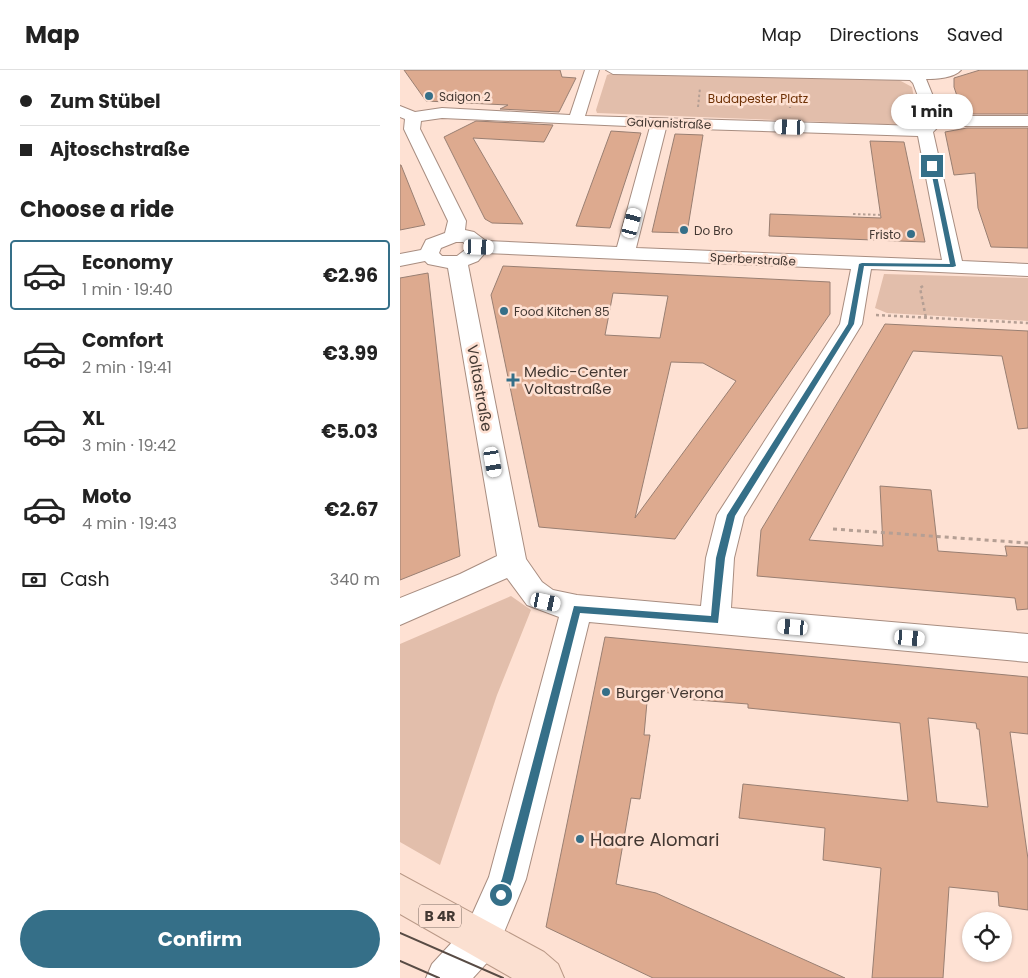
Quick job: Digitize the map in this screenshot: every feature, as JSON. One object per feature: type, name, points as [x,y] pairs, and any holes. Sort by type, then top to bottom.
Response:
[{"type":"main road","name":"B 4R","points":[[400,893],[480,940],[530,966],[544,978]]},
{"type":"street","points":[[576,120],[592,70]]},
{"type":"street","points":[[613,70],[940,74],[954,70]]},
{"type":"street","points":[[910,73],[920,81],[930,126],[953,266]]},
{"type":"street","name":"Galvanistraße","points":[[406,114],[442,113],[696,124],[930,126],[1028,121]]},
{"type":"street","name":"Voltastraße","points":[[406,114],[456,221],[463,248],[512,562],[530,592],[546,602],[577,608],[1028,648]]},
{"type":"street","points":[[625,252],[659,123]]},
{"type":"street","points":[[429,254],[433,244],[463,248]]},
{"type":"street","points":[[429,254],[435,260],[444,263],[463,248]]},
{"type":"street","name":"Sperberstraße","points":[[463,248],[625,252],[1028,270]]},
{"type":"street","points":[[400,260],[429,254]]},
{"type":"street","points":[[715,620],[720,558],[731,515],[851,324],[862,264]]},
{"type":"street","points":[[400,612],[470,583],[512,562]]},
{"type":"street","points":[[446,978],[480,940],[507,879],[577,608]]},
{"type":"path","points":[[696,124],[702,70]]},
{"type":"path","points":[[853,214],[883,215]]},
{"type":"path","points":[[924,266],[927,283],[920,288],[926,318]]},
{"type":"path","points":[[853,314],[1028,323]]},
{"type":"path","points":[[832,529],[1028,543]]},
{"type":"green space","name":"Budapester Platz","points":[[607,75],[899,80],[912,87],[917,113],[911,120],[890,124],[597,113],[596,110]]},
{"type":"green space","points":[[884,274],[1028,278],[1028,321],[887,313],[875,308]]},
{"type":"green space","points":[[511,596],[531,610],[497,695],[440,865],[400,842],[400,644]]},
{"type":"building","points":[[404,70],[560,70],[562,77],[576,78],[559,112],[500,109],[508,105],[426,101]]},
{"type":"building","points":[[980,70],[1028,70],[1028,114],[963,114],[954,87],[954,78]]},
{"type":"building","points":[[476,121],[553,125],[544,142],[473,138],[523,224],[492,223],[485,219],[444,137]]},
{"type":"building","points":[[967,128],[1028,128],[1028,248],[991,247],[978,208],[975,173],[954,175],[945,132]]},
{"type":"building","points":[[611,131],[641,133],[610,228],[576,226]]},
{"type":"building","points":[[675,134],[703,135],[687,233],[652,232]]},
{"type":"building","points":[[870,141],[904,142],[925,242],[769,236],[770,214],[881,218]]},
{"type":"building","points":[[400,165],[425,225],[400,230]]},
{"type":"building","points":[[503,266],[830,282],[830,314],[675,539],[539,527],[491,295]],"holes":[[[613,293],[668,296],[660,338],[605,335]],[[671,362],[703,363],[736,381],[635,518]]]},
{"type":"building","points":[[428,273],[460,556],[400,580],[400,278]]},
{"type":"building","points":[[885,324],[1028,331],[1028,428],[1018,429],[1002,356],[913,351],[809,540],[883,546],[880,486],[931,490],[938,551],[1007,556],[1005,546],[1028,547],[1028,609],[1017,610],[1015,598],[757,576],[761,530]]},
{"type":"building","points":[[605,637],[1028,677],[1028,734],[1010,732],[1028,859],[1028,910],[999,906],[998,892],[949,887],[943,978],[872,978],[881,868],[823,860],[825,828],[739,818],[743,784],[908,801],[900,723],[748,708],[748,704],[684,699],[682,694],[648,691],[644,735],[650,735],[640,799],[631,798],[616,884],[656,893],[845,978],[653,978],[546,927]],"holes":[[[928,718],[976,723],[977,729],[979,729],[988,807],[937,802]]]},
{"type":"tram line","points":[[400,933],[503,978]]},
{"type":"tram line","points":[[400,961],[439,978]]},
{"type":"place","name":"Saigon 2","points":[[429,96]]},
{"type":"place","name":"Do Bro","points":[[684,230]]},
{"type":"place","name":"Fristo","points":[[911,234]]},
{"type":"place","name":"Food Kitchen 85","points":[[504,311]]},
{"type":"place","name":"Medic-Center Voltastraße","points":[[513,380]]},
{"type":"place","name":"Burger Verona","points":[[606,692]]},
{"type":"place","name":"Haare Alomari","points":[[580,839]]},
{"type":"route","points":[[501,895],[507,879],[577,608],[715,620],[720,558],[731,515],[851,324],[862,264],[953,266],[932,166]]}]
